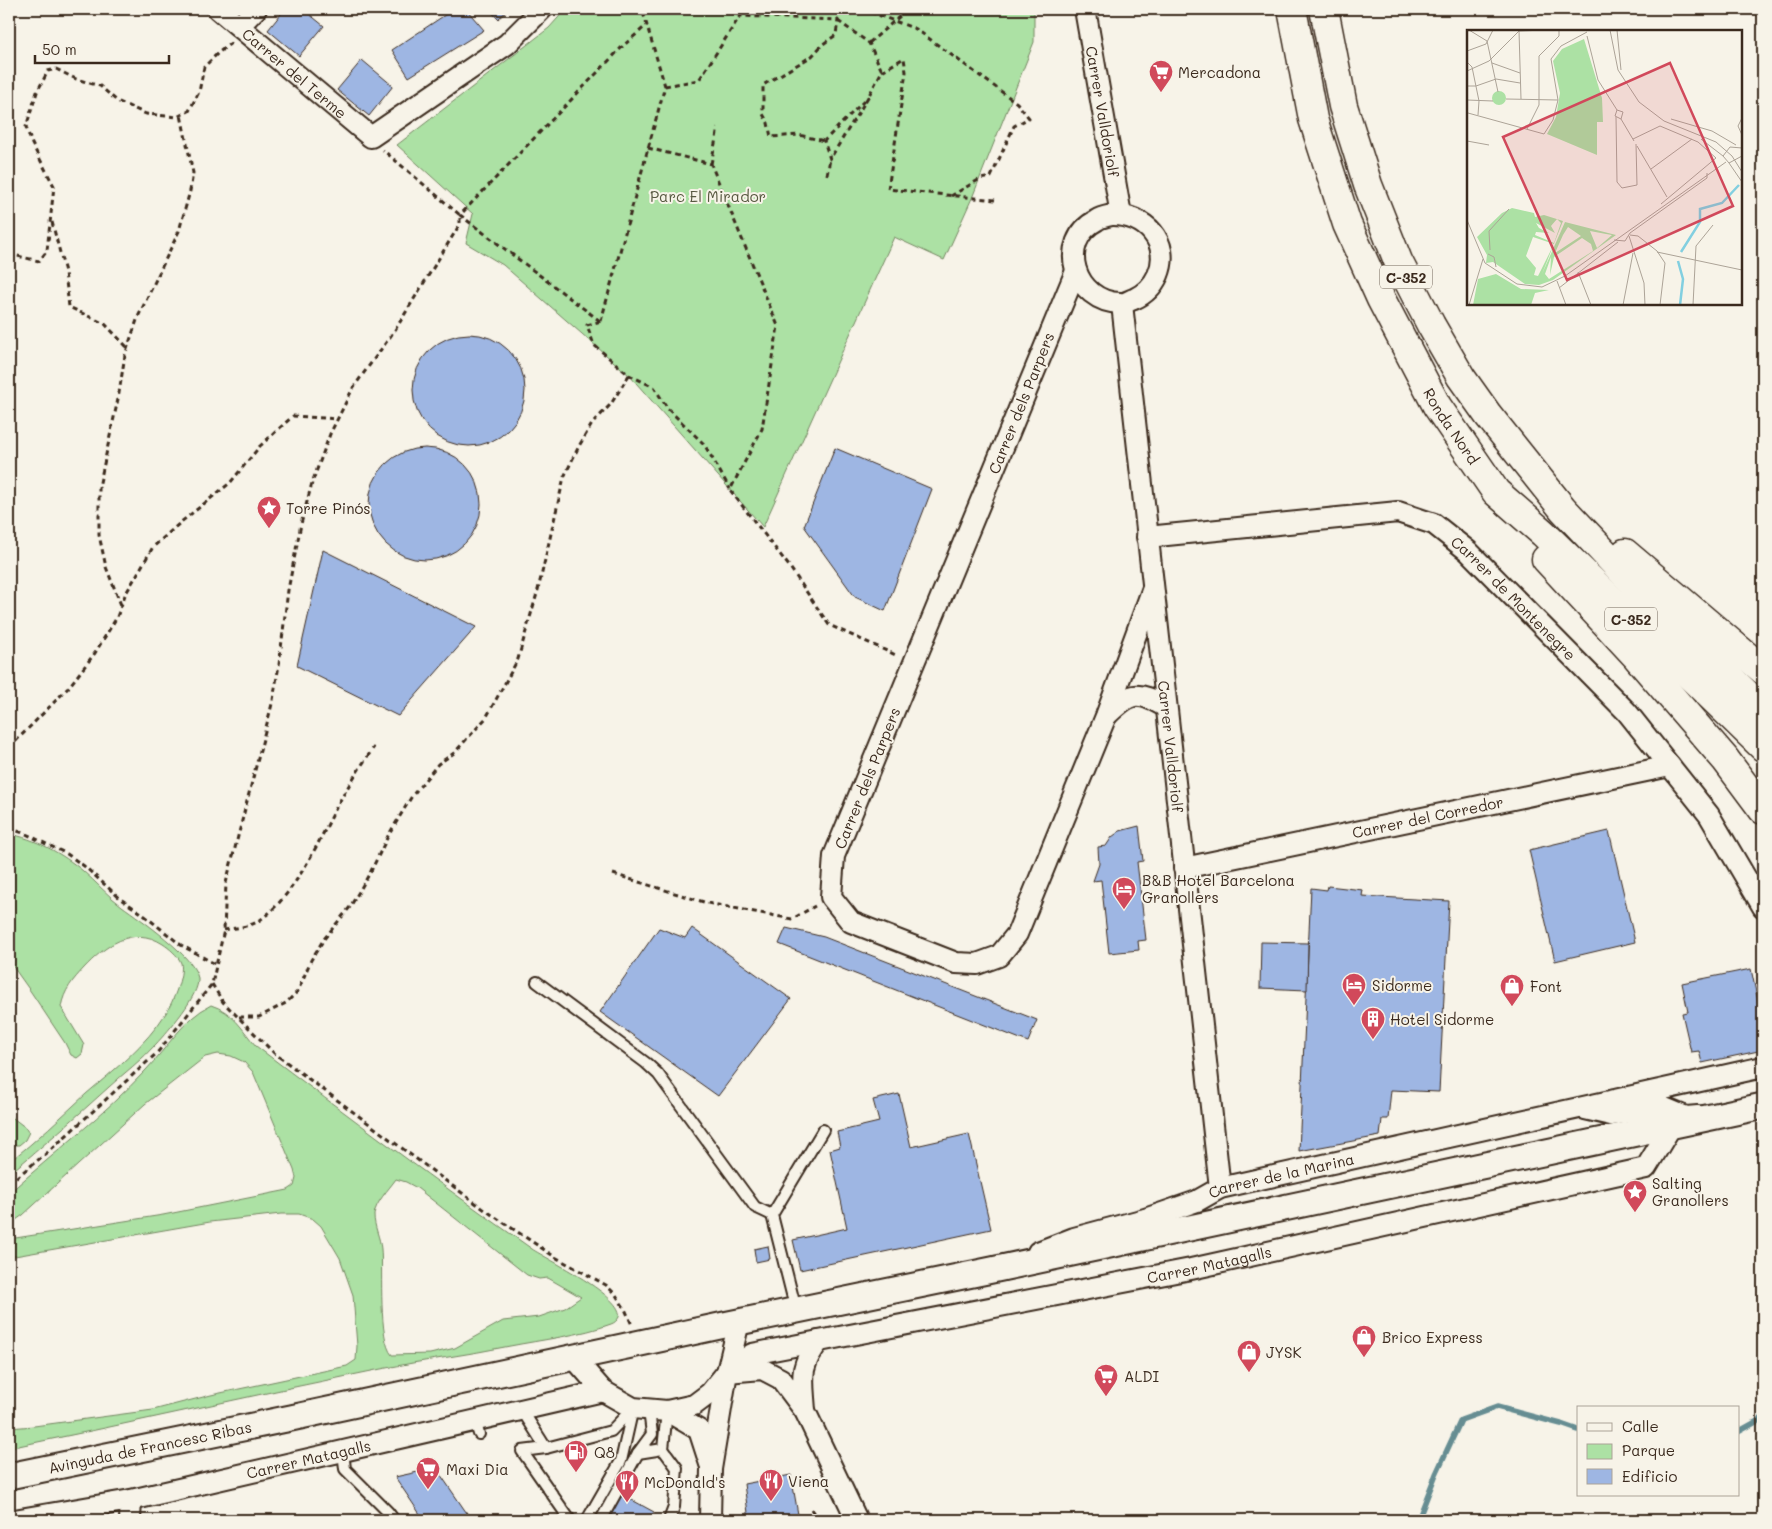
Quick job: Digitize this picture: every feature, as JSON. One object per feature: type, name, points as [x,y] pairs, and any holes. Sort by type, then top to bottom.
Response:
[{"type":"highway","name":"Ronda Nord","points":[[1292,9],[1313,119],[1347,224],[1382,299],[1437,406],[1496,492],[1543,533],[1763,748]]},
{"type":"highway","name":"C-352","points":[[1324,9],[1343,106],[1368,185],[1398,261],[1431,325],[1461,377],[1488,415],[1563,509],[1638,588],[1763,710]]},
{"type":"highway","points":[[1496,492],[1552,566],[1643,664],[1725,759],[1763,810]]},
{"type":"highway","points":[[1563,509],[1621,549],[1763,670]]},
{"type":"street","name":"Carrer del Terme","points":[[218,9],[371,137]]},
{"type":"street","points":[[242,29],[256,9]]},
{"type":"street","points":[[371,137],[507,44],[542,9]]},
{"type":"street","name":"Carrer Valldoriolf","points":[[1085,9],[1120,215]]},
{"type":"street","points":[[1112,215],[1120,215],[1135,218],[1148,226],[1157,239],[1161,254],[1160,269],[1155,281],[1146,292],[1122,304],[1102,300],[1090,292],[1080,281],[1076,271],[1074,256],[1078,241],[1086,228],[1097,220],[1112,215]]},
{"type":"street","name":"Carrer dels Parpers","points":[[831,897],[834,856],[1076,271]]},
{"type":"street","name":"Carrer Valldoriolf","points":[[1122,304],[1220,1188]]},
{"type":"street","name":"Carrer de Montenegre","points":[[1147,537],[1398,512],[1434,524],[1468,551],[1627,712],[1709,815],[1763,906]]},
{"type":"street","points":[[831,897],[852,922],[956,963],[977,964],[999,956],[1016,934],[1106,716],[1153,588]]},
{"type":"street","points":[[1106,716],[1123,699],[1135,695],[1148,697],[1166,707]]},
{"type":"street","name":"Carrer del Corredor","points":[[1184,868],[1670,766]]},
{"type":"street","name":"Carrer de la Marina","points":[[992,1270],[1074,1238],[1145,1219],[1196,1201],[1220,1188],[1763,1067]]},
{"type":"street","name":"Avinguda de Francesc Ribas","points":[[9,1476],[1763,1106]]},
{"type":"street","name":"Carrer de la Marina","points":[[1580,1108],[1611,1115],[1662,1107],[1686,1117],[1739,1111]]},
{"type":"street","name":"Carrer Matagalls","points":[[650,1409],[694,1405],[710,1393],[727,1372],[752,1354],[1191,1269],[1646,1168],[1672,1125]]},
{"type":"street","name":"Carrer Matagalls","points":[[727,1372],[739,1322]]},
{"type":"street","points":[[805,1410],[803,1374],[808,1356],[819,1341]]},
{"type":"street","points":[[574,1358],[603,1391],[699,1430],[711,1469],[710,1520]]},
{"type":"street","points":[[699,1520],[711,1469],[727,1372],[762,1369],[781,1379],[805,1410],[857,1520]]},
{"type":"street","name":"Carrer Matagalls","points":[[14,1520],[344,1463],[477,1428],[522,1410],[603,1391]]},
{"type":"street","points":[[130,1500],[130,1520]]},
{"type":"lane","points":[[537,982],[658,1074],[755,1207],[772,1215]]},
{"type":"lane","points":[[796,1311],[772,1215],[823,1130]]},
{"type":"lane","points":[[570,1520],[522,1451],[546,1448],[611,1431],[650,1409]]},
{"type":"lane","points":[[650,1409],[663,1449],[677,1468],[674,1507],[669,1520]]},
{"type":"lane","points":[[602,1520],[638,1453],[652,1434],[650,1409]]},
{"type":"lane","points":[[587,1520],[650,1409]]},
{"type":"lane","points":[[522,1410],[546,1448]]},
{"type":"lane","points":[[638,1453],[663,1449]]},
{"type":"lane","points":[[344,1463],[394,1520]]},
{"type":"path","points":[[601,321],[665,86],[642,9]]},
{"type":"path","points":[[733,9],[740,16],[838,20],[869,44],[882,71]]},
{"type":"path","points":[[862,9],[894,20],[924,34],[1017,103],[1029,118],[1014,126],[991,177],[980,179],[951,196]]},
{"type":"path","points":[[869,44],[908,9]]},
{"type":"path","points":[[665,86],[699,80],[740,16]]},
{"type":"path","points":[[824,141],[799,135],[771,137],[768,123],[763,114],[764,85],[812,56],[823,44],[836,35],[838,20]]},
{"type":"path","points":[[9,1183],[54,1146],[157,1053],[212,984],[224,930],[226,883],[273,700],[288,590],[301,524],[312,483],[353,388],[395,330],[460,224],[460,215],[618,51],[647,25]]},
{"type":"path","points":[[9,254],[39,262],[47,252],[54,186],[32,144],[26,127],[37,92],[48,71],[56,69],[76,79],[100,86],[117,101],[146,114],[177,117],[189,111],[199,92],[204,67],[242,29]]},
{"type":"path","points":[[826,175],[830,159],[882,71],[904,58],[906,72],[888,189],[994,200]]},
{"type":"path","points":[[824,141],[868,97]]},
{"type":"path","points":[[121,605],[106,567],[99,535],[99,487],[118,399],[124,355],[138,318],[179,231],[190,191],[193,173],[181,115]]},
{"type":"path","points":[[718,128],[711,164],[778,326],[762,429],[730,490]]},
{"type":"path","points":[[371,137],[386,154],[460,215],[601,321]]},
{"type":"path","points":[[824,141],[830,159]]},
{"type":"path","points":[[648,148],[711,164]]},
{"type":"path","points":[[51,219],[65,272],[69,307],[105,324],[128,347]]},
{"type":"path","points":[[601,321],[587,325],[594,345],[629,375],[654,386],[668,409],[704,444],[730,490],[789,566],[829,625],[898,657]]},
{"type":"path","points":[[239,1017],[259,1017],[286,1004],[298,991],[311,960],[324,939],[350,907],[412,796],[438,764],[454,753],[486,718],[518,659],[540,582],[564,477],[592,424],[611,404],[629,375]]},
{"type":"path","points":[[9,748],[73,681],[95,653],[117,617],[125,595],[153,548],[181,522],[230,483],[260,446],[293,416],[338,419]]},
{"type":"path","points":[[224,930],[255,923],[274,908],[288,892],[316,848],[354,776],[374,747]]},
{"type":"path","points":[[9,828],[67,854],[180,946],[215,964]]},
{"type":"path","points":[[613,874],[708,903],[792,919],[831,897]]},
{"type":"path","points":[[212,984],[224,1002],[274,1052],[456,1190],[548,1252],[606,1285],[616,1295],[625,1309],[640,1343]]},
{"type":"path","points":[[811,1509],[818,1520]]},
{"type":"green space","name":"Parc El Mirador","points":[[566,9],[1034,9],[1034,42],[972,198],[944,260],[894,237],[763,527],[629,375],[503,265],[466,243],[473,214],[397,145],[549,28]]},
{"type":"green space","points":[[9,834],[38,843],[75,865],[117,902],[177,949],[187,959],[198,978],[194,994],[189,1003],[151,1050],[9,1174],[9,1162],[118,1066],[149,1036],[172,1002],[182,968],[180,960],[173,952],[152,938],[130,937],[119,941],[100,953],[73,981],[62,1001],[61,1007],[84,1045],[82,1054],[77,1058],[71,1055],[65,1043],[9,961]]},
{"type":"green space","points":[[211,1005],[231,1016],[256,1046],[359,1123],[532,1249],[598,1289],[618,1309],[619,1317],[617,1320],[600,1328],[574,1334],[381,1369],[9,1448],[9,1428],[153,1410],[211,1395],[347,1366],[356,1360],[357,1346],[353,1295],[340,1258],[321,1226],[313,1219],[299,1214],[281,1214],[210,1222],[9,1257],[9,1239],[163,1215],[288,1190],[294,1186],[296,1178],[294,1170],[253,1072],[244,1062],[231,1056],[218,1054],[205,1057],[145,1104],[23,1215],[9,1225],[9,1193],[130,1087],[184,1026]],"holes":[[[396,1179],[417,1188],[527,1275],[539,1279],[548,1278],[581,1297],[565,1308],[539,1317],[503,1321],[455,1348],[430,1354],[392,1355],[388,1347],[383,1320],[381,1249],[374,1215],[380,1201]]]},
{"type":"green space","points":[[9,1115],[29,1132],[25,1140],[19,1145],[12,1145],[9,1141]]},
{"type":"building","points":[[285,9],[303,9],[324,26],[299,56],[268,30]]},
{"type":"building","points":[[454,9],[466,9],[484,30],[409,77],[392,50]]},
{"type":"building","points":[[489,9],[509,9],[498,19]]},
{"type":"building","points":[[362,60],[393,86],[369,116],[337,90]]},
{"type":"building","points":[[469,334],[491,338],[509,350],[521,368],[525,390],[521,412],[509,430],[491,442],[469,446],[447,442],[429,430],[417,412],[413,390],[417,368],[429,350],[447,338]]},
{"type":"building","points":[[425,448],[447,452],[465,464],[477,482],[481,504],[477,526],[465,544],[447,556],[425,560],[403,556],[385,544],[373,526],[369,504],[373,482],[385,464],[403,452]]},
{"type":"building","points":[[835,448],[932,489],[885,611],[855,597],[804,526]]},
{"type":"building","points":[[323,550],[476,627],[398,716],[297,666]]},
{"type":"building","name":"B&B Hotel Barcelona Granollers","points":[[1139,826],[1143,861],[1137,862],[1146,940],[1138,941],[1139,950],[1109,953],[1101,880],[1093,881],[1099,864],[1098,847],[1106,846],[1112,837],[1120,831]]},
{"type":"building","points":[[1609,831],[1635,942],[1555,961],[1529,850]]},
{"type":"building","name":"Hotel Sidorme","points":[[1328,886],[1363,890],[1362,896],[1449,901],[1439,1092],[1391,1090],[1388,1119],[1382,1119],[1380,1136],[1299,1151],[1311,888],[1327,890]]},
{"type":"building","points":[[659,928],[685,938],[692,928],[791,999],[718,1096],[600,1012]]},
{"type":"building","points":[[786,928],[824,937],[1037,1020],[1028,1042],[779,944]]},
{"type":"building","points":[[1261,942],[1308,943],[1307,990],[1260,988]]},
{"type":"building","points":[[1751,969],[1763,1025],[1763,1050],[1702,1063],[1699,1051],[1691,1052],[1682,1013],[1688,1012],[1682,983]]},
{"type":"building","points":[[899,1094],[911,1147],[969,1134],[991,1229],[800,1270],[793,1240],[847,1228],[830,1150],[840,1147],[837,1132],[879,1122],[873,1100]]},
{"type":"building","points":[[768,1246],[770,1259],[756,1262],[754,1249]]},
{"type":"building","name":"Maxi Dia","points":[[436,1468],[472,1520],[424,1520],[395,1477]]},
{"type":"building","name":"Viena","points":[[791,1475],[799,1520],[749,1520],[744,1484]]},
{"type":"building","name":"McDonald's","points":[[621,1494],[654,1512],[650,1520],[607,1520]]},
{"type":"waterway","points":[[1418,1520],[1436,1474],[1461,1420],[1497,1407],[1577,1430]]},
{"type":"waterway","points":[[1740,1431],[1763,1418]]},
{"type":"place","name":"Mercadona","points":[[1161,93]]},
{"type":"place","name":"Torre Pinós","points":[[269,529]]},
{"type":"place","name":"B&B Hotel Barcelona Granollers","points":[[1124,910]]},
{"type":"place","name":"Sidorme","points":[[1354,1006]]},
{"type":"place","name":"Font","points":[[1512,1007]]},
{"type":"place","name":"Hotel Sidorme","points":[[1373,1040]]},
{"type":"place","name":"Salting Granollers","points":[[1635,1213]]},
{"type":"place","name":"Brico Express","points":[[1364,1358]]},
{"type":"place","name":"JYSK","points":[[1249,1373]]},
{"type":"place","name":"ALDI","points":[[1106,1397]]},
{"type":"place","name":"Q8","points":[[576,1473]]},
{"type":"place","name":"Maxi Dia","points":[[428,1490]]},
{"type":"place","name":"Viena","points":[[771,1502]]},
{"type":"place","name":"McDonald's","points":[[627,1503]]}]
